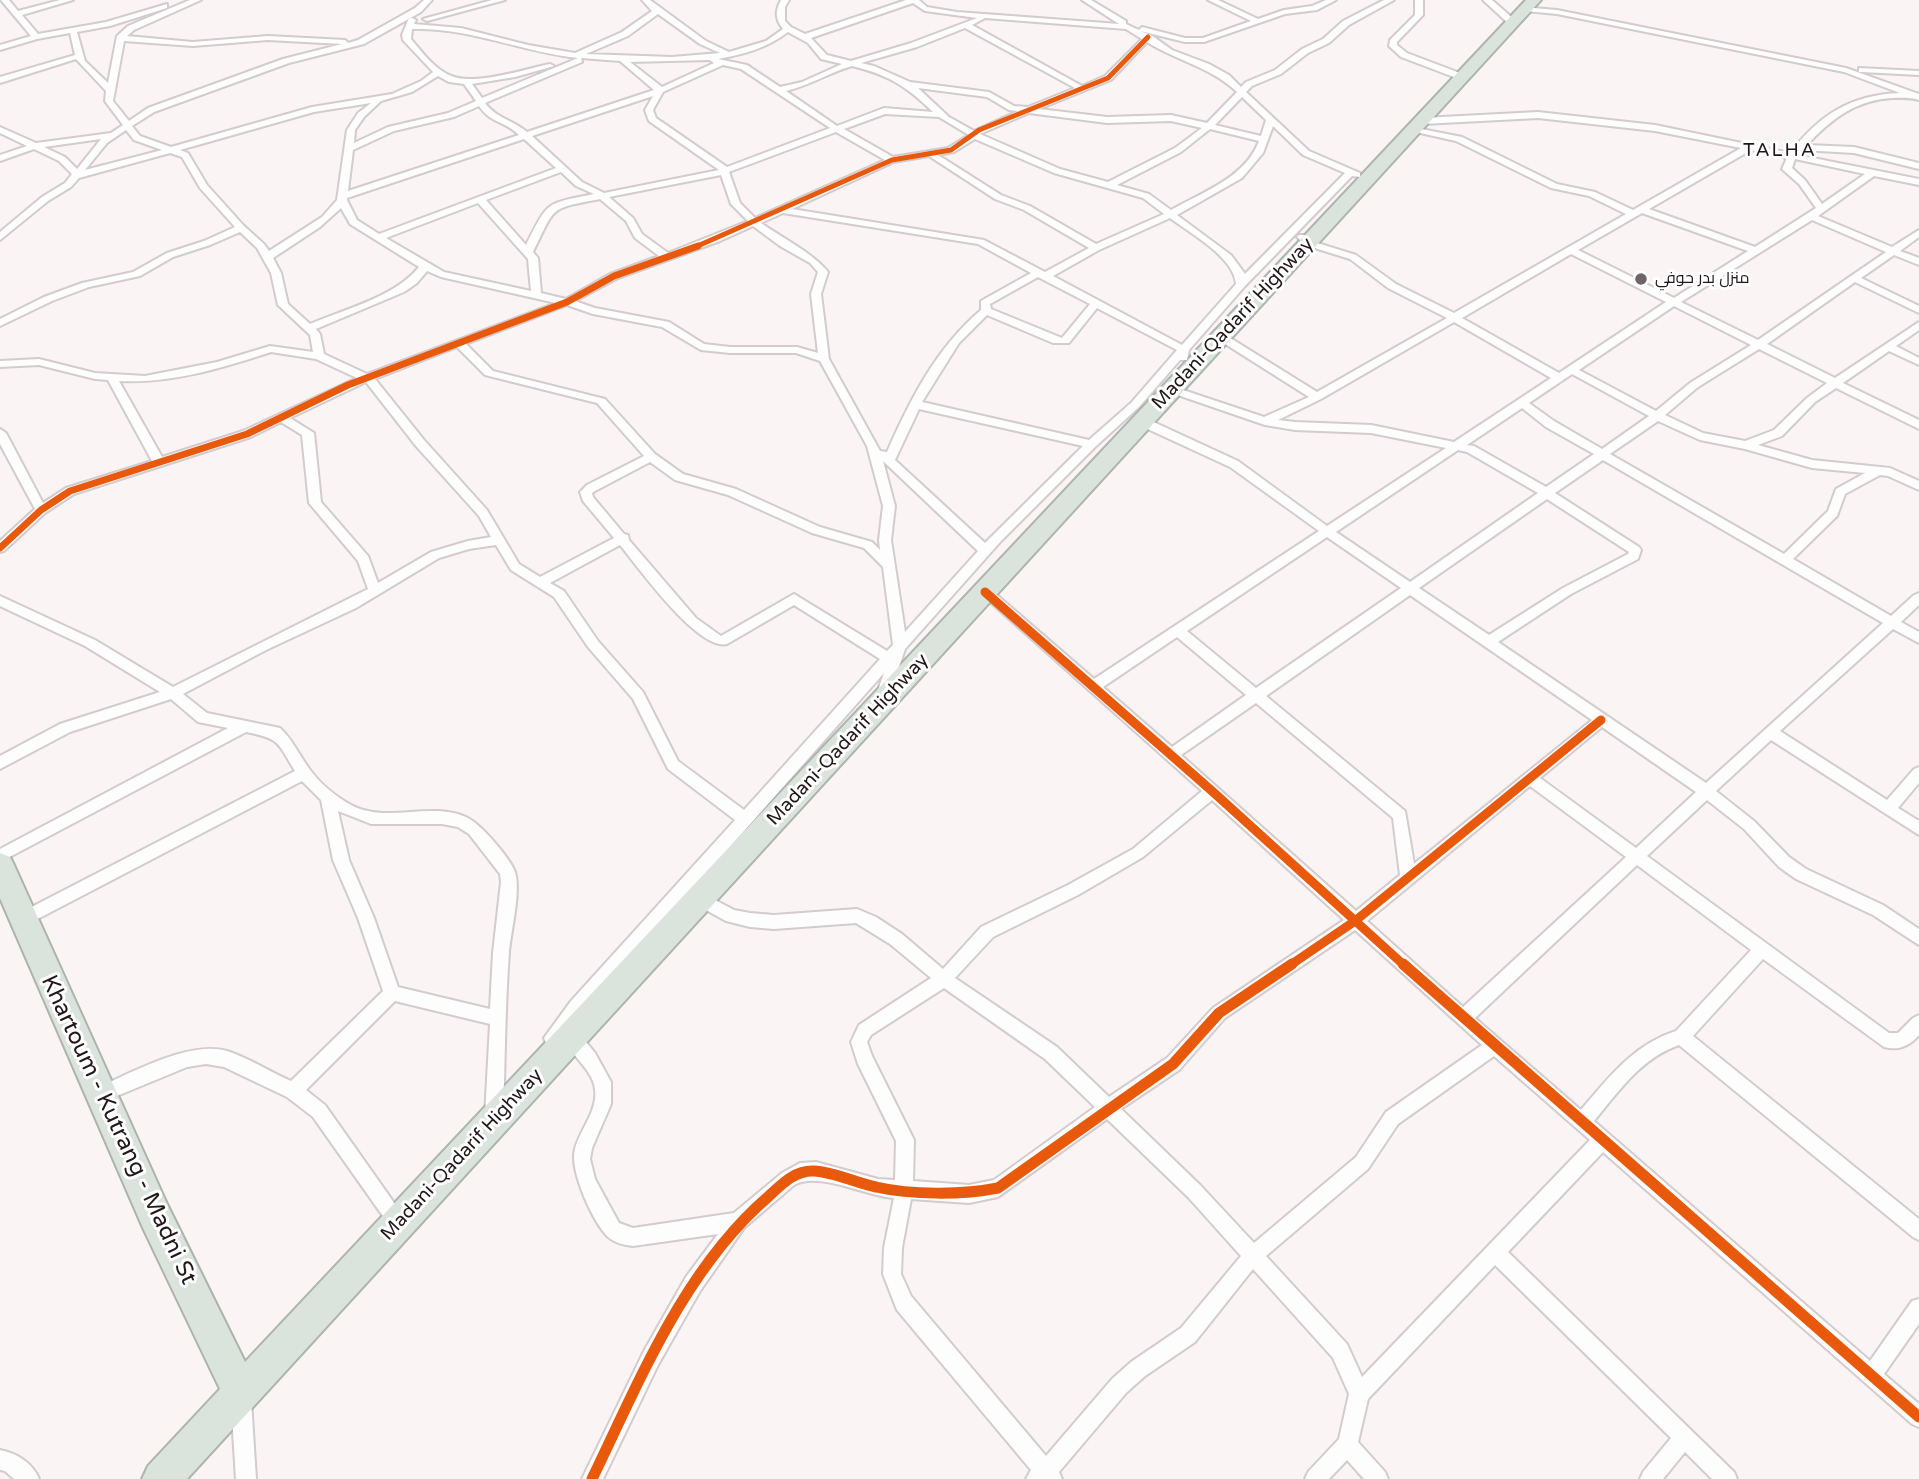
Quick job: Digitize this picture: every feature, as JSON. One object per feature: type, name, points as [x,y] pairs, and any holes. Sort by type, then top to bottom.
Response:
[{"type":"highway","name":"Madani-Qadarif Highway","points":[[161,1479],[1223,338],[1307,232],[1359,176],[1418,125],[1524,11]]},
{"type":"highway","name":"Khartoum - Kutrang - Madni St","points":[[0,865],[100,1096],[241,1393]]},
{"type":"street","points":[[5,0],[36,37]]},
{"type":"street","points":[[16,14],[69,0]]},
{"type":"street","points":[[144,11],[160,0]]},
{"type":"street","points":[[0,48],[189,0]]},
{"type":"street","points":[[197,0],[131,28],[120,38],[109,101],[137,138],[185,155],[204,187],[261,246],[276,273],[283,305],[315,334],[319,356]]},
{"type":"street","points":[[428,0],[410,24],[407,40],[438,72],[451,80],[467,82],[578,57]]},
{"type":"street","points":[[410,24],[500,0]]},
{"type":"street","points":[[646,0],[703,45],[744,67],[835,128],[891,160]]},
{"type":"street","points":[[785,0],[779,15],[788,29],[805,37],[824,57],[856,64],[903,82],[935,89],[989,95],[1007,107],[1107,120],[1171,118],[1264,139]]},
{"type":"street","points":[[805,37],[913,0],[925,9],[986,18],[1128,27],[1196,41],[1284,12],[1314,8],[1332,0]]},
{"type":"street","points":[[1086,0],[1169,52],[1217,71],[1242,90],[1306,153],[1359,176]]},
{"type":"street","points":[[1212,0],[1259,22]]},
{"type":"street","points":[[1110,185],[1178,150],[1209,126],[1242,90],[1254,81],[1278,72],[1305,51],[1326,41],[1354,18],[1390,0]]},
{"type":"street","points":[[1419,0],[1419,15],[1393,42],[1393,46],[1404,55],[1462,77]]},
{"type":"street","points":[[1487,0],[1524,11],[1557,12],[1846,70],[1919,74]]},
{"type":"street","points":[[0,237],[78,175],[97,149],[113,135],[162,105],[286,61],[361,42],[418,10]]},
{"type":"street","points":[[349,148],[377,134],[451,115],[480,103],[625,34],[657,11]]},
{"type":"street","points":[[780,90],[805,84],[836,68],[856,64],[986,18]]},
{"type":"street","points":[[410,24],[441,26],[578,57],[725,58]]},
{"type":"street","points":[[966,25],[1080,88]]},
{"type":"street","points":[[342,198],[413,171],[456,160],[524,134],[687,81],[725,58],[767,44],[788,29]]},
{"type":"street","points":[[73,31],[79,56],[86,68],[110,90]]},
{"type":"street","points":[[0,548],[41,510],[70,491],[247,434],[348,385],[567,302],[614,276],[717,239],[891,160],[951,150],[979,130],[1113,75],[1148,37]]},
{"type":"street","points":[[120,38],[192,44],[268,38],[361,42]]},
{"type":"street","points":[[0,80],[79,56]]},
{"type":"street","points":[[622,59],[660,90]]},
{"type":"street","points":[[1846,70],[1916,96]]},
{"type":"street","points":[[78,175],[316,109],[377,102],[416,89],[438,72]]},
{"type":"street","points":[[467,82],[489,115],[510,123],[579,184],[600,194],[633,224],[638,236],[665,257]]},
{"type":"street","points":[[903,82],[922,94],[941,115],[974,136],[1057,171],[1146,196],[1228,257],[1240,273],[1241,284]]},
{"type":"street","points":[[660,90],[649,110],[652,119],[726,171],[732,197],[754,222],[821,267],[823,272],[816,294],[824,359],[873,446],[889,506],[885,540],[900,645],[881,704]]},
{"type":"street","points":[[1916,96],[1869,98],[1847,105],[1791,156],[1787,169],[1802,182],[1816,212],[1919,262]]},
{"type":"street","points":[[268,257],[289,241],[326,221],[342,198],[355,122],[377,102]]},
{"type":"street","points":[[528,251],[552,207],[600,194],[726,171],[884,111],[941,115]]},
{"type":"street","points":[[1418,125],[1493,115],[1563,117],[1655,128],[1919,182]]},
{"type":"street","points":[[986,311],[985,303],[992,298],[1171,214],[1239,176],[1259,153],[1271,119]]},
{"type":"street","points":[[1418,125],[1459,139],[1554,187],[1592,194],[1756,251]]},
{"type":"street","points":[[0,130],[62,159],[78,175]]},
{"type":"street","points":[[0,158],[36,146],[113,135]]},
{"type":"street","points":[[1265,421],[1317,397],[1750,147]]},
{"type":"street","points":[[1800,147],[1854,150],[1919,166]]},
{"type":"street","points":[[932,155],[998,197],[1027,208],[1096,248]]},
{"type":"street","points":[[377,238],[563,169]]},
{"type":"street","points":[[1094,686],[1871,174]]},
{"type":"street","points":[[342,198],[353,222],[441,274],[567,302],[593,311],[665,324],[701,347],[711,350],[797,350],[824,359]]},
{"type":"street","points":[[481,201],[528,251],[534,264],[536,295]]},
{"type":"street","points":[[782,210],[965,237],[981,242],[1184,350]]},
{"type":"street","points":[[0,323],[48,299],[86,285],[136,274],[170,255],[241,228]]},
{"type":"street","points":[[517,1096],[546,1046],[577,1006],[985,550],[1091,444],[1135,405],[1241,284],[1307,232],[1353,257],[1392,286],[1455,318],[1559,379]]},
{"type":"street","points":[[1171,755],[1657,416],[1694,385],[1760,344],[1919,233]]},
{"type":"street","points":[[1572,251],[1919,425]]},
{"type":"street","points":[[310,328],[400,290],[413,281],[425,266]]},
{"type":"street","points":[[1854,278],[1919,310]]},
{"type":"street","points":[[986,311],[1058,341],[1065,341],[1096,303]]},
{"type":"street","points":[[889,460],[914,404],[965,329],[986,311]]},
{"type":"street","points":[[1746,445],[1778,433],[1811,400],[1919,325]]},
{"type":"street","points":[[1223,338],[1317,397]]},
{"type":"street","points":[[460,344],[489,373],[601,401],[651,457],[680,477],[732,492],[816,530],[868,545],[888,565]]},
{"type":"street","points":[[1888,346],[1919,362]]},
{"type":"street","points":[[0,364],[38,362],[112,378],[172,375],[219,365],[270,349],[319,356],[369,379],[420,443],[483,513],[515,566],[559,594],[593,644],[638,696],[673,765],[743,818]]},
{"type":"street","points":[[1184,350],[1178,385],[1265,421],[1295,426],[1371,429],[1477,452],[1631,545],[1635,550],[1634,556],[1567,591],[1490,641]]},
{"type":"street","points":[[1573,370],[1700,436],[1746,445],[1812,464],[1893,473],[1919,486]]},
{"type":"street","points":[[112,378],[159,463]]},
{"type":"street","points":[[1522,403],[1550,424],[1919,638]]},
{"type":"street","points":[[914,404],[1091,444]]},
{"type":"street","points":[[281,417],[309,433],[315,503],[364,559],[374,591]]},
{"type":"street","points":[[1143,422],[1234,464],[1410,589],[1490,641],[1706,791],[1749,825],[1784,862],[1801,874],[1878,910],[1919,938]]},
{"type":"street","points":[[0,433],[41,510]]},
{"type":"street","points":[[873,446],[985,550]]},
{"type":"street","points":[[651,457],[586,492],[587,498],[624,538],[691,621],[715,639],[722,641],[794,599],[888,658]]},
{"type":"street","points":[[1786,559],[1833,513],[1840,492],[1878,471]]},
{"type":"street","points":[[541,582],[624,538]]},
{"type":"street","points":[[0,763],[65,728],[173,693],[374,591],[436,555],[468,545],[500,540]]},
{"type":"street","points":[[985,592],[1212,791],[1463,1018],[1919,1417]]},
{"type":"street","points":[[1463,1018],[1770,732],[1919,598]]},
{"type":"street","points":[[0,601],[90,643],[173,693],[203,718],[275,732],[283,739],[304,773],[328,797],[348,810],[371,818],[442,818],[462,822],[474,830],[507,872],[508,896],[498,1018],[494,1121]]},
{"type":"street","points":[[1178,631],[1400,815],[1408,877]]},
{"type":"street","points":[[592,1479],[672,1319],[693,1284],[738,1222],[800,1172],[816,1171],[878,1188],[969,1194],[998,1188],[1173,1064],[1219,1013],[1355,921],[1601,720]]},
{"type":"street","points":[[0,856],[245,726]]},
{"type":"street","points":[[1770,732],[1919,829]]},
{"type":"street","points":[[23,919],[304,773]]},
{"type":"street","points":[[1888,809],[1919,773]]},
{"type":"street","points":[[1530,778],[1884,1039],[1894,1043],[1903,1041],[1919,1023]]},
{"type":"street","points":[[1212,791],[1138,853],[1073,890],[987,932],[944,979],[865,1030],[859,1042],[864,1058],[905,1140],[904,1189],[893,1248],[892,1274],[904,1303],[1045,1476],[1119,1386],[1138,1368],[1188,1335],[1253,1255],[1362,1163],[1392,1118],[1495,1046]]},
{"type":"street","points":[[328,797],[341,860],[366,918],[392,993]]},
{"type":"street","points":[[700,899],[731,916],[750,920],[774,922],[858,916],[896,939],[944,979],[1051,1053],[1195,1191],[1340,1351],[1359,1394]]},
{"type":"street","points":[[1583,1122],[1635,1061],[1666,1041],[1681,1037],[1762,949]]},
{"type":"street","points":[[392,993],[498,1018]]},
{"type":"street","points":[[293,1091],[392,993]]},
{"type":"street","points":[[572,1037],[598,1072],[604,1085],[604,1103],[582,1155],[582,1163],[583,1171],[613,1229],[621,1235],[633,1237],[738,1222]]},
{"type":"street","points":[[1681,1037],[1919,1231]]},
{"type":"street","points":[[100,1096],[186,1059],[206,1056],[226,1059],[293,1091],[319,1111],[398,1223]]},
{"type":"street","points":[[1315,1479],[1347,1445],[1359,1394],[1602,1140]]},
{"type":"street","points":[[1495,1252],[1727,1479]]},
{"type":"street","points":[[1872,1375],[1919,1308]]},
{"type":"street","points":[[241,1393],[246,1479]]},
{"type":"street","points":[[1650,1479],[1684,1437]]},
{"type":"street","points":[[1347,1445],[1378,1479]]},
{"type":"street","points":[[0,1460],[10,1462],[29,1479]]},
{"type":"cycle path","points":[[0,548],[41,510],[70,491],[247,434],[348,385],[567,302],[614,276],[717,239],[892,160],[951,150],[979,130],[1108,78],[1148,37]]},
{"type":"cycle path","points":[[985,592],[1212,791],[1463,1018],[1919,1417]]},
{"type":"cycle path","points":[[592,1479],[651,1358],[693,1284],[738,1222],[788,1179],[800,1172],[816,1171],[878,1188],[969,1194],[998,1188],[1173,1064],[1219,1013],[1355,921],[1601,720]]},
{"type":"place","name":"منزل بدر حوفي","points":[[1641,279]]},
{"type":"district","name":"TALHA","points":[[1780,151]]}]
